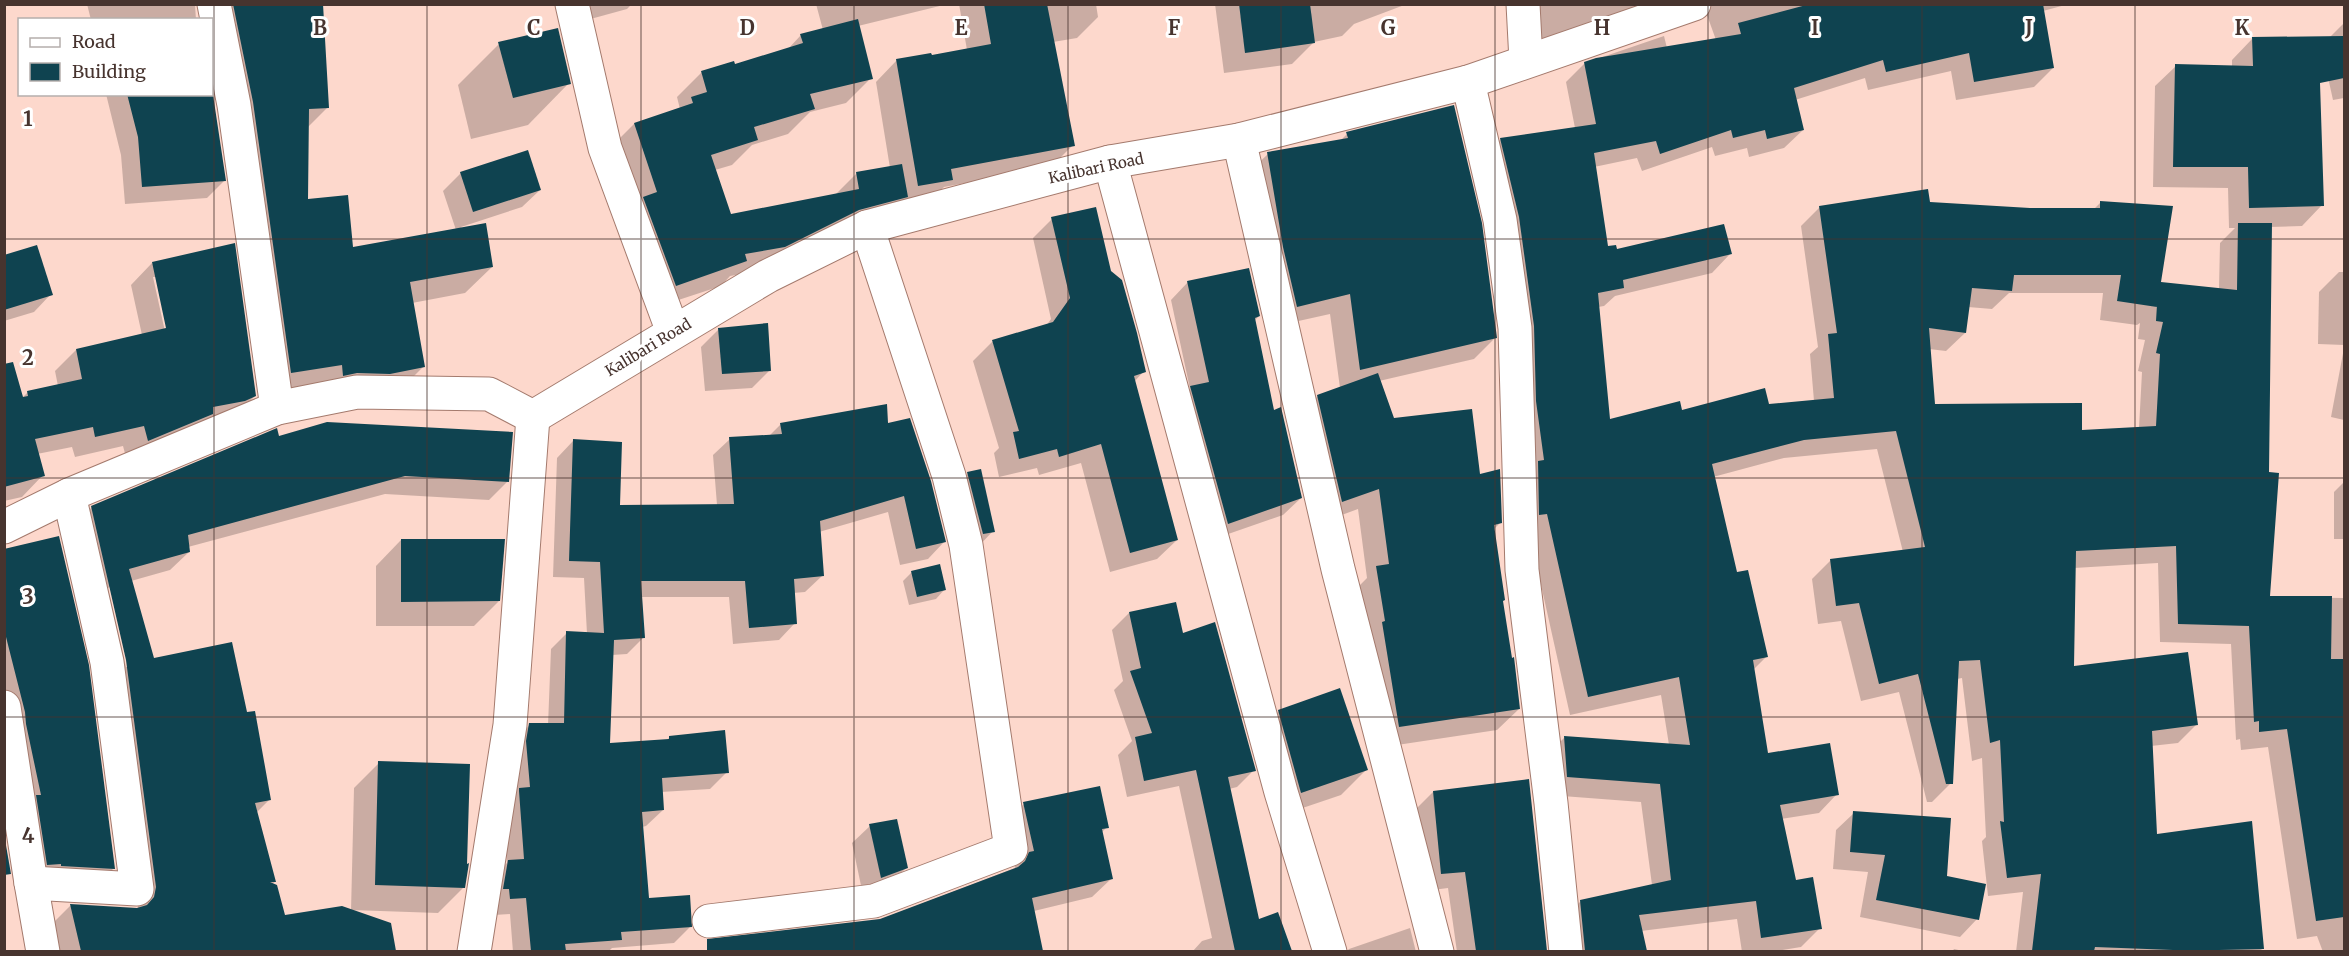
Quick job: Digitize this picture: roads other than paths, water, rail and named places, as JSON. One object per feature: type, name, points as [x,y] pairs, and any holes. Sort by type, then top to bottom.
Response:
[{"type":"street","points":[[214,4],[234,105],[277,408]]},
{"type":"street","points":[[572,4],[605,148],[673,332]]},
{"type":"street","points":[[1523,4],[1526,61]]},
{"type":"street","name":"Kalibari Road","points":[[533,417],[768,276],[867,226],[1110,162],[1239,140],[1468,82],[1694,4]]},
{"type":"street","points":[[1468,82],[1500,220],[1515,328],[1522,570],[1551,803],[1566,951]]},
{"type":"street","points":[[1239,140],[1338,569],[1437,951]]},
{"type":"street","points":[[1110,162],[1281,792],[1330,951]]},
{"type":"street","points":[[709,921],[874,901],[1011,849],[966,545],[949,476],[867,226]]},
{"type":"street","points":[[4,527],[69,495],[277,408],[357,392],[489,394],[533,417],[510,725],[474,951]]},
{"type":"street","points":[[32,883],[137,889],[107,662],[69,495]]},
{"type":"street","points":[[4,707],[43,951]]}]
